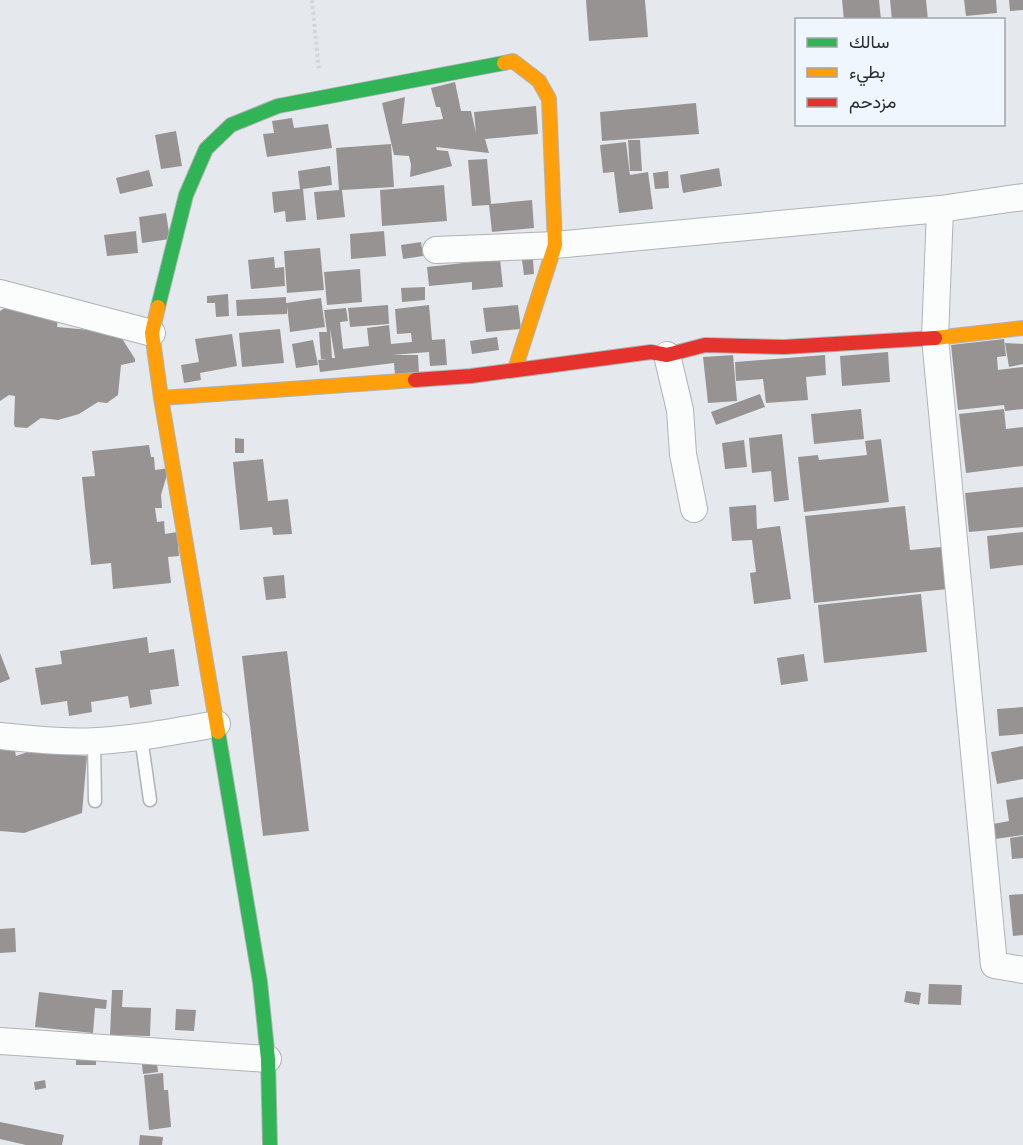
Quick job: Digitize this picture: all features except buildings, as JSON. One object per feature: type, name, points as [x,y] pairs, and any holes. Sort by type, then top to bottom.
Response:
[{"type":"street","points":[[270,1145],[268,1059],[260,982],[152,333],[186,195],[206,149],[231,125],[278,106],[513,61],[539,81],[549,99],[555,245],[515,369]]},
{"type":"street","points":[[436,250],[555,245],[940,209],[1023,197]]},
{"type":"street","points":[[940,209],[935,338],[994,965],[1023,970]]},
{"type":"street","points":[[0,293],[152,333]]},
{"type":"street","points":[[161,398],[471,376],[651,352],[667,355],[705,345],[784,347],[935,338],[1023,328]]},
{"type":"street","points":[[667,355],[680,410],[683,454],[694,509]]},
{"type":"street","points":[[0,736],[38,740],[94,741],[141,737],[217,724]]},
{"type":"street","points":[[0,1041],[268,1059]]},
{"type":"lane","points":[[141,737],[150,800]]},
{"type":"lane","points":[[94,741],[95,801]]},
{"type":"path","points":[[312,0],[321,98]]},
{"type":"traffic: fast","points":[[158,307],[186,195],[206,149],[231,125],[278,106],[504,63]]},
{"type":"traffic: fast","points":[[218,732],[260,982],[268,1059],[270,1145]]},
{"type":"traffic: slow","points":[[504,63],[513,61],[539,81],[549,99],[555,245],[515,369]]},
{"type":"traffic: slow","points":[[158,307],[152,333],[161,398],[218,732]]},
{"type":"traffic: slow","points":[[935,338],[1023,328]]},
{"type":"traffic: slow","points":[[161,398],[415,380]]},
{"type":"traffic: jam","points":[[415,380],[471,376],[651,352],[667,355],[705,345],[784,347],[935,338]]}]
